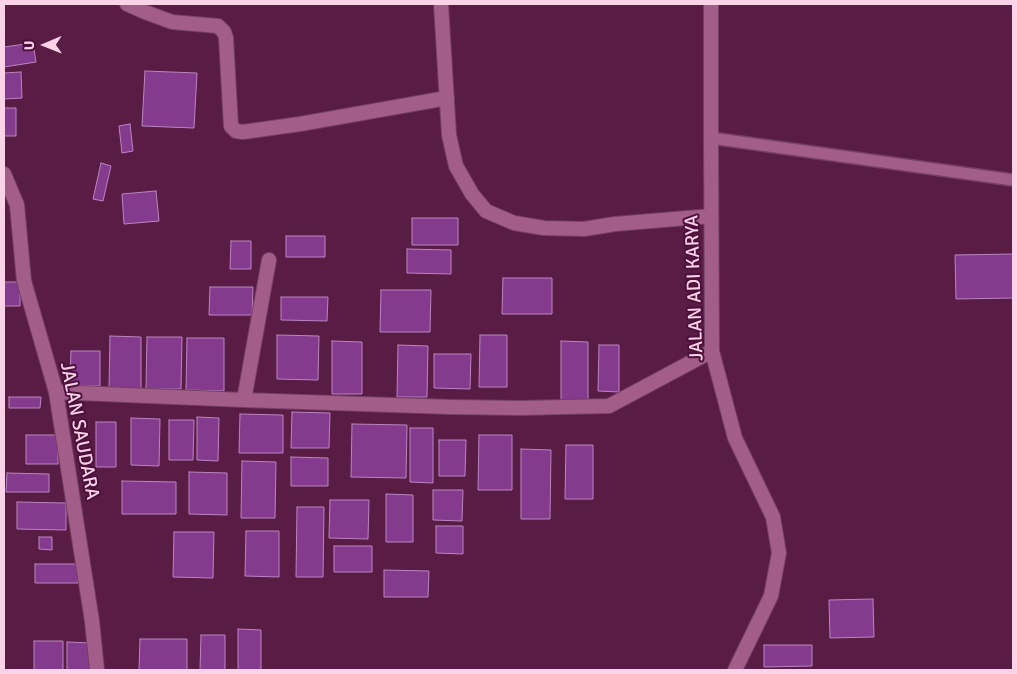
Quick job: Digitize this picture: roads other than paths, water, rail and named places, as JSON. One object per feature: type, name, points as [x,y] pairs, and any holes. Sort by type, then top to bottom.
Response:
[{"type":"street","points":[[128,4],[172,22],[218,26],[224,32],[226,38],[231,126],[236,131],[242,132],[300,124],[447,98]]},
{"type":"street","points":[[441,4],[449,135],[456,166],[472,194],[486,211],[514,223],[544,228],[584,229],[615,224],[711,216]]},
{"type":"street","name":"JALAN ADI KARYA","points":[[711,4],[712,351],[735,438],[773,517],[779,553],[771,596],[735,670]]},
{"type":"street","name":"JALAN SAUDARA","points":[[4,174],[17,205],[24,281],[56,392],[92,621],[97,670]]},
{"type":"street","points":[[244,400],[269,260]]},
{"type":"street","points":[[56,392],[451,407],[609,406],[712,351]]},
{"type":"lane","points":[[710,138],[1013,180]]}]
